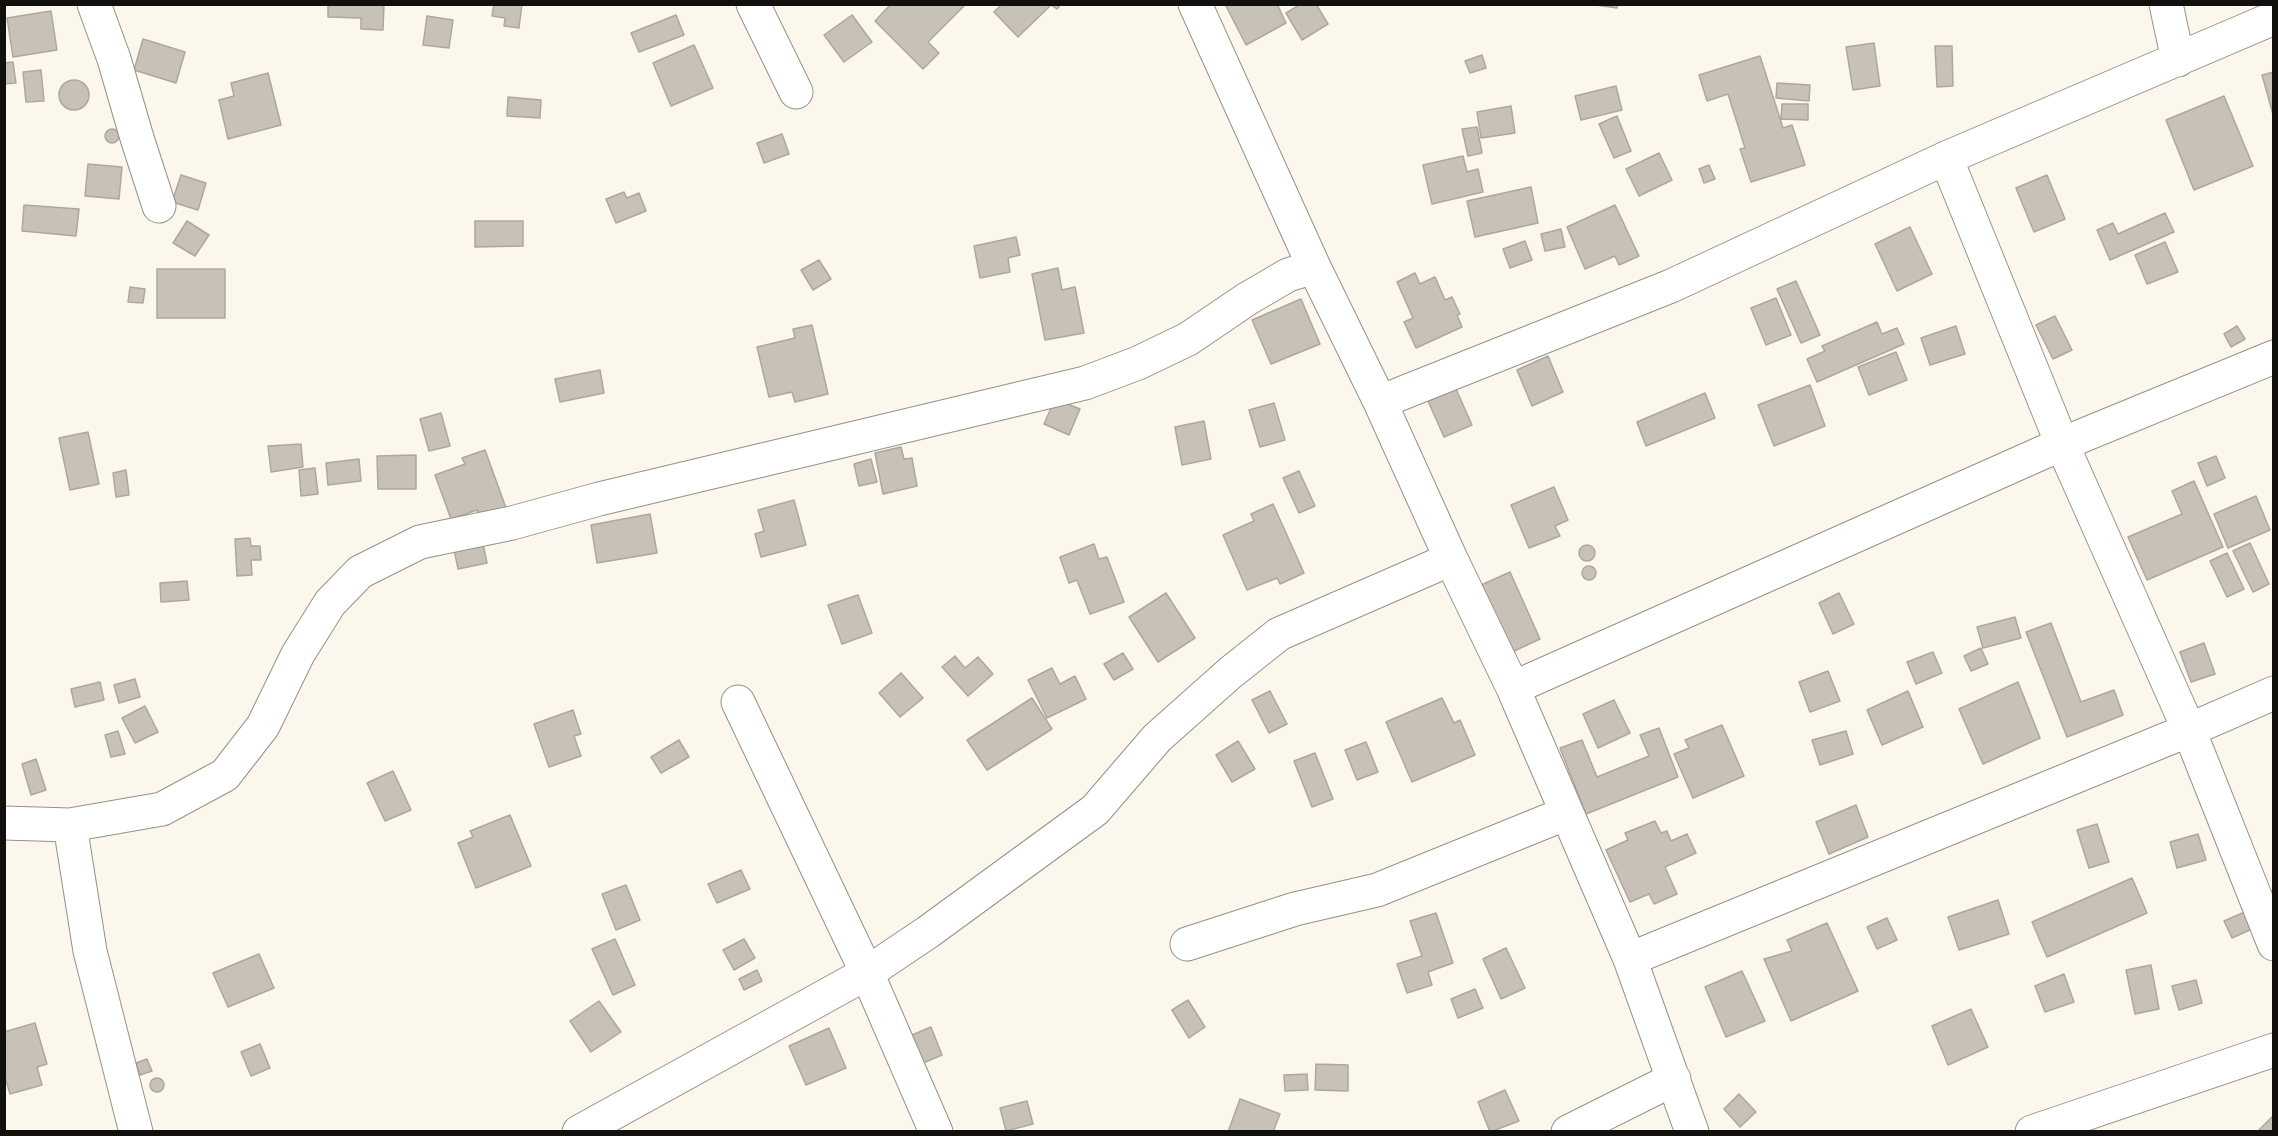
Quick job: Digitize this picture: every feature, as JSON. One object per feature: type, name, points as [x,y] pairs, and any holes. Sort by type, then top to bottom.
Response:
[{"type":"street","points":[[94,4],[114,59],[136,138],[159,206]]},
{"type":"street","points":[[753,4],[796,92]]},
{"type":"street","points":[[1195,4],[1314,267],[1380,402],[1451,559],[1513,688],[1630,959],[1692,1131]]},
{"type":"street","points":[[2166,4],[2178,60]]},
{"type":"street","points":[[1380,402],[1671,286],[1946,158],[2274,18]]},
{"type":"street","points":[[1946,158],[2062,444],[2189,730],[2274,944]]},
{"type":"street","points":[[4,823],[70,825],[162,809],[225,775],[263,726],[298,654],[330,603],[360,573],[420,542],[512,523],[599,499],[1085,383],[1138,363],[1188,339],[1247,299],[1288,275],[1314,267]]},
{"type":"street","points":[[1513,688],[2062,444],[2274,357]]},
{"type":"street","points":[[579,1131],[867,973],[928,932],[1095,810],[1157,738],[1230,673],[1279,634],[1451,559]]},
{"type":"street","points":[[1630,959],[2274,693]]},
{"type":"street","points":[[738,702],[867,973],[936,1131]]},
{"type":"street","points":[[1187,944],[1295,909],[1377,890],[1567,813]]},
{"type":"street","points":[[70,825],[90,951],[136,1131]]},
{"type":"street","points":[[2032,1131],[2274,1050]]},
{"type":"street","points":[[1568,1131],[1674,1079]]},
{"type":"building","points":[[328,4],[384,4],[383,30],[361,29],[361,18],[328,17]]},
{"type":"building","points":[[494,4],[522,4],[519,28],[504,26],[505,18],[492,16]]},
{"type":"building","points":[[891,4],[966,4],[928,42],[939,53],[923,69],[875,21]]},
{"type":"building","points":[[1002,4],[1061,4],[1057,9],[1051,5],[1018,37],[994,12]]},
{"type":"building","points":[[1225,4],[1277,4],[1286,23],[1246,45]]},
{"type":"building","points":[[1301,4],[1316,4],[1328,24],[1302,40],[1286,13]]},
{"type":"building","points":[[1589,4],[1618,4],[1617,8]]},
{"type":"building","points":[[51,11],[57,50],[13,57],[7,18]]},
{"type":"building","points":[[676,15],[684,35],[639,52],[631,33]]},
{"type":"building","points":[[852,15],[872,42],[844,62],[824,35]]},
{"type":"building","points":[[427,16],[453,20],[449,48],[423,45]]},
{"type":"building","points":[[143,39],[185,52],[176,83],[134,70]]},
{"type":"building","points":[[1874,43],[1880,86],[1853,90],[1846,47]]},
{"type":"building","points":[[694,45],[713,88],[671,106],[653,63]]},
{"type":"building","points":[[1935,46],[1952,46],[1953,86],[1937,87]]},
{"type":"building","points":[[1482,55],[1486,68],[1470,73],[1465,61]]},
{"type":"building","points":[[1760,56],[1783,128],[1792,125],[1805,165],[1751,182],[1740,149],[1745,148],[1728,94],[1707,101],[1699,75]]},
{"type":"building","points":[[13,62],[16,83],[4,84],[4,63]]},
{"type":"building","points":[[41,70],[44,101],[26,102],[23,72]]},
{"type":"building","points":[[2274,72],[2274,118],[2262,75]]},
{"type":"building","points":[[268,73],[281,125],[228,139],[219,100],[234,96],[231,83]]},
{"type":"building","points":[[74,80],[85,84],[89,95],[85,106],[74,110],[63,106],[59,95],[63,84]]},
{"type":"building","points":[[1777,83],[1810,85],[1809,101],[1776,98]]},
{"type":"building","points":[[1616,86],[1622,110],[1581,120],[1575,96]]},
{"type":"building","points":[[2224,96],[2253,166],[2194,190],[2166,120]]},
{"type":"building","points":[[508,97],[541,100],[540,118],[507,116]]},
{"type":"building","points":[[1782,104],[1808,104],[1808,120],[1781,119]]},
{"type":"building","points":[[1511,106],[1515,133],[1481,138],[1477,112]]},
{"type":"building","points":[[1617,116],[1631,151],[1614,158],[1599,124]]},
{"type":"building","points":[[1477,127],[1482,153],[1468,156],[1462,129]]},
{"type":"building","points":[[112,129],[117,131],[119,136],[117,141],[112,143],[107,141],[105,136],[107,131]]},
{"type":"building","points":[[782,134],[789,154],[764,163],[757,143]]},
{"type":"building","points":[[1659,153],[1672,180],[1639,196],[1626,169]]},
{"type":"building","points":[[1463,156],[1467,172],[1478,169],[1483,192],[1432,204],[1423,165]]},
{"type":"building","points":[[88,164],[122,167],[119,199],[85,196]]},
{"type":"building","points":[[1709,165],[1715,179],[1704,183],[1699,169]]},
{"type":"building","points":[[181,175],[206,183],[198,210],[172,202]]},
{"type":"building","points":[[2047,175],[2065,219],[2034,232],[2016,188]]},
{"type":"building","points":[[1531,187],[1538,223],[1475,237],[1467,201]]},
{"type":"building","points":[[624,192],[627,198],[639,193],[646,211],[616,223],[606,199]]},
{"type":"building","points":[[24,205],[79,209],[76,236],[22,231]]},
{"type":"building","points":[[1615,205],[1639,256],[1619,265],[1615,256],[1585,269],[1567,227]]},
{"type":"building","points":[[2165,213],[2174,232],[2110,260],[2097,230],[2113,223],[2118,234]]},
{"type":"building","points":[[187,221],[209,235],[195,256],[173,243]]},
{"type":"building","points":[[475,221],[523,221],[523,246],[475,247]]},
{"type":"building","points":[[1910,227],[1932,274],[1897,291],[1875,244]]},
{"type":"building","points":[[1561,229],[1565,247],[1545,251],[1541,234]]},
{"type":"building","points":[[1016,237],[1020,255],[1008,258],[1010,272],[980,278],[974,246]]},
{"type":"building","points":[[1525,241],[1532,260],[1510,268],[1503,249]]},
{"type":"building","points":[[2165,242],[2178,272],[2147,284],[2135,255]]},
{"type":"building","points":[[819,260],[831,279],[813,290],[801,270]]},
{"type":"building","points":[[1058,268],[1062,290],[1075,287],[1084,333],[1045,340],[1032,274]]},
{"type":"building","points":[[157,269],[225,269],[225,318],[157,318]]},
{"type":"building","points":[[1415,273],[1420,284],[1435,277],[1445,300],[1452,297],[1460,314],[1457,315],[1462,327],[1416,348],[1404,322],[1413,318],[1397,282]]},
{"type":"building","points":[[1796,281],[1820,335],[1801,343],[1777,289]]},
{"type":"building","points":[[130,287],[145,289],[143,303],[128,302]]},
{"type":"building","points":[[1776,298],[1791,335],[1766,345],[1751,308]]},
{"type":"building","points":[[1301,299],[1320,344],[1271,364],[1252,320]]},
{"type":"building","points":[[2055,316],[2072,350],[2053,359],[2036,325]]},
{"type":"building","points":[[1877,322],[1882,334],[1897,328],[1904,344],[1817,382],[1807,359],[1825,351],[1822,346]]},
{"type":"building","points":[[812,325],[828,394],[795,402],[792,392],[769,397],[757,347],[795,338],[793,329]]},
{"type":"building","points":[[1956,326],[1965,354],[1930,365],[1921,338]]},
{"type":"building","points":[[2237,326],[2245,339],[2231,347],[2224,334]]},
{"type":"building","points":[[1896,352],[1907,380],[1869,395],[1858,367]]},
{"type":"building","points":[[1548,356],[1563,392],[1532,406],[1517,370]]},
{"type":"building","points":[[600,370],[604,393],[560,402],[555,379]]},
{"type":"building","points":[[1810,385],[1825,426],[1774,446],[1758,405]]},
{"type":"building","points":[[1456,389],[1472,425],[1444,437],[1428,401]]},
{"type":"building","points":[[1705,393],[1715,418],[1646,446],[1637,422]]},
{"type":"building","points":[[1055,399],[1080,409],[1069,435],[1044,424]]},
{"type":"building","points":[[1274,403],[1285,440],[1260,447],[1249,410]]},
{"type":"building","points":[[441,413],[450,446],[429,451],[420,419]]},
{"type":"building","points":[[1204,421],[1211,459],[1182,465],[1175,427]]},
{"type":"building","points":[[88,432],[99,484],[70,490],[59,438]]},
{"type":"building","points":[[301,444],[303,467],[271,472],[268,446]]},
{"type":"building","points":[[901,447],[904,459],[912,458],[917,486],[883,494],[875,453]]},
{"type":"building","points":[[485,450],[506,508],[480,518],[477,510],[451,519],[435,475],[465,464],[462,458]]},
{"type":"building","points":[[416,455],[416,489],[378,489],[377,456]]},
{"type":"building","points":[[2216,456],[2225,478],[2207,486],[2198,463]]},
{"type":"building","points":[[359,459],[361,481],[328,485],[326,463]]},
{"type":"building","points":[[871,459],[877,482],[859,486],[854,464]]},
{"type":"building","points":[[315,468],[318,494],[301,496],[299,470]]},
{"type":"building","points":[[126,470],[129,495],[116,497],[113,473]]},
{"type":"building","points":[[1299,471],[1315,506],[1299,513],[1283,478]]},
{"type":"building","points":[[2194,481],[2223,547],[2147,580],[2128,537],[2182,514],[2172,491]]},
{"type":"building","points":[[1554,487],[1568,520],[1555,526],[1560,536],[1529,548],[1511,505]]},
{"type":"building","points":[[2256,496],[2270,530],[2228,548],[2214,514]]},
{"type":"building","points":[[794,500],[806,545],[761,557],[755,534],[764,531],[758,510]]},
{"type":"building","points":[[1273,504],[1304,573],[1280,584],[1277,578],[1247,590],[1223,535],[1254,521],[1251,514]]},
{"type":"building","points":[[650,514],[657,553],[597,563],[591,525]]},
{"type":"building","points":[[250,538],[251,546],[260,546],[261,560],[251,560],[252,575],[237,576],[235,539]]},
{"type":"building","points":[[482,539],[487,563],[458,569],[453,544]]},
{"type":"building","points":[[2250,543],[2269,584],[2253,592],[2233,551]]},
{"type":"building","points":[[1094,544],[1099,559],[1107,557],[1124,602],[1090,614],[1077,580],[1069,583],[1060,557]]},
{"type":"building","points":[[1587,545],[1593,547],[1595,553],[1593,559],[1587,561],[1581,559],[1579,553],[1581,547]]},
{"type":"building","points":[[2227,553],[2244,589],[2227,597],[2210,561]]},
{"type":"building","points":[[1586,566],[1592,566],[1596,573],[1592,580],[1586,580],[1582,576],[1582,570]]},
{"type":"building","points":[[1510,572],[1540,639],[1510,653],[1479,586]]},
{"type":"building","points":[[187,581],[189,600],[161,602],[160,583]]},
{"type":"building","points":[[1166,593],[1195,638],[1158,662],[1129,617]]},
{"type":"building","points":[[1839,593],[1854,624],[1833,634],[1819,603]]},
{"type":"building","points":[[858,595],[872,633],[842,644],[828,605]]},
{"type":"building","points":[[2015,617],[2021,638],[1983,648],[1977,627]]},
{"type":"building","points":[[2051,623],[2081,702],[2114,690],[2123,715],[2067,737],[2026,632]]},
{"type":"building","points":[[2204,643],[2215,674],[2191,682],[2180,652]]},
{"type":"building","points":[[1981,648],[1988,664],[1971,671],[1964,656]]},
{"type":"building","points":[[1933,652],[1942,673],[1916,684],[1907,662]]},
{"type":"building","points":[[1123,653],[1133,669],[1114,680],[1104,664]]},
{"type":"building","points":[[955,656],[965,668],[978,657],[993,674],[968,696],[942,667]]},
{"type":"building","points":[[1052,668],[1060,684],[1075,676],[1086,699],[1047,718],[1028,680]]},
{"type":"building","points":[[1828,671],[1840,701],[1810,712],[1799,682]]},
{"type":"building","points":[[901,673],[923,698],[900,717],[879,693]]},
{"type":"building","points":[[135,679],[140,697],[119,703],[114,685]]},
{"type":"building","points":[[100,682],[104,700],[75,707],[71,689]]},
{"type":"building","points":[[2018,682],[2040,738],[1983,764],[1959,709]]},
{"type":"building","points":[[1270,691],[1287,724],[1269,733],[1252,700]]},
{"type":"building","points":[[1908,691],[1923,727],[1882,745],[1867,710]]},
{"type":"building","points":[[1032,698],[1052,729],[987,770],[967,740]]},
{"type":"building","points":[[1442,698],[1454,723],[1460,720],[1475,755],[1412,782],[1386,722]]},
{"type":"building","points":[[1614,700],[1630,733],[1598,748],[1583,714]]},
{"type":"building","points":[[145,706],[158,732],[135,743],[122,718]]},
{"type":"building","points":[[573,710],[581,734],[574,736],[581,756],[549,767],[534,724]]},
{"type":"building","points":[[1722,725],[1744,776],[1693,798],[1674,754],[1689,748],[1685,740]]},
{"type":"building","points":[[1659,728],[1678,777],[1586,814],[1560,748],[1582,740],[1597,777],[1649,756],[1640,735]]},
{"type":"building","points":[[118,731],[125,754],[111,757],[105,735]]},
{"type":"building","points":[[1846,731],[1853,754],[1820,765],[1812,740]]},
{"type":"building","points":[[679,740],[689,757],[661,773],[651,757]]},
{"type":"building","points":[[1238,741],[1255,769],[1232,782],[1216,755]]},
{"type":"building","points":[[1366,742],[1378,772],[1357,780],[1345,750]]},
{"type":"building","points":[[1315,753],[1333,799],[1312,807],[1294,761]]},
{"type":"building","points":[[36,759],[46,790],[31,795],[22,764]]},
{"type":"building","points":[[393,771],[411,810],[385,821],[367,783]]},
{"type":"building","points":[[1856,805],[1868,837],[1829,854],[1816,822]]},
{"type":"building","points":[[510,815],[531,866],[476,888],[458,843],[473,837],[470,831]]},
{"type":"building","points":[[1655,821],[1661,833],[1667,831],[1671,841],[1687,834],[1696,853],[1665,867],[1677,894],[1654,904],[1649,894],[1630,902],[1606,850],[1628,840],[1625,833]]},
{"type":"building","points":[[2097,824],[2109,862],[2089,868],[2077,830]]},
{"type":"building","points":[[2198,834],[2206,860],[2177,868],[2170,842]]},
{"type":"building","points":[[741,870],[750,889],[717,903],[708,884]]},
{"type":"building","points":[[2132,878],[2147,913],[2047,957],[2032,922]]},
{"type":"building","points":[[626,885],[640,920],[616,930],[602,894]]},
{"type":"building","points":[[1998,900],[2009,934],[1959,950],[1948,917]]},
{"type":"building","points":[[2247,911],[2254,928],[2232,938],[2224,921]]},
{"type":"building","points":[[1436,913],[1453,963],[1428,972],[1432,985],[1407,993],[1397,964],[1422,956],[1410,921]]},
{"type":"building","points":[[1887,918],[1897,940],[1877,949],[1867,927]]},
{"type":"building","points":[[1827,923],[1858,991],[1791,1021],[1764,959],[1792,951],[1787,940]]},
{"type":"building","points":[[615,939],[635,985],[613,995],[592,949]]},
{"type":"building","points":[[744,939],[755,958],[734,970],[723,950]]},
{"type":"building","points":[[1506,948],[1525,988],[1501,999],[1483,959]]},
{"type":"building","points":[[259,954],[274,988],[228,1007],[213,973]]},
{"type":"building","points":[[2151,965],[2159,1009],[2135,1014],[2126,970]]},
{"type":"building","points":[[757,970],[762,981],[744,990],[739,979]]},
{"type":"building","points":[[1742,971],[1765,1021],[1726,1037],[1705,987]]},
{"type":"building","points":[[2064,974],[2074,1002],[2045,1012],[2035,986]]},
{"type":"building","points":[[2196,980],[2202,1003],[2179,1010],[2172,986]]},
{"type":"building","points":[[1475,989],[1483,1008],[1458,1018],[1451,999]]},
{"type":"building","points":[[1188,1000],[1205,1027],[1189,1038],[1172,1010]]},
{"type":"building","points":[[599,1001],[621,1032],[591,1052],[570,1021]]},
{"type":"building","points":[[1971,1009],[1988,1047],[1948,1065],[1932,1026]]},
{"type":"building","points":[[35,1023],[47,1064],[37,1067],[42,1085],[10,1094],[4,1074],[4,1032]]},
{"type":"building","points":[[931,1027],[942,1055],[923,1063],[912,1035]]},
{"type":"building","points":[[829,1028],[846,1068],[806,1085],[789,1046]]},
{"type":"building","points":[[260,1044],[270,1068],[251,1076],[241,1052]]},
{"type":"building","points":[[147,1059],[152,1071],[140,1075],[136,1063]]},
{"type":"building","points":[[1316,1064],[1348,1065],[1348,1091],[1315,1090]]},
{"type":"building","points":[[1307,1074],[1308,1090],[1285,1091],[1284,1075]]},
{"type":"building","points":[[154,1078],[160,1078],[164,1085],[160,1092],[154,1092],[150,1088],[150,1082]]},
{"type":"building","points":[[1505,1090],[1519,1121],[1490,1132],[1478,1102]]},
{"type":"building","points":[[1739,1094],[1756,1112],[1740,1127],[1724,1109]]},
{"type":"building","points":[[1240,1099],[1280,1114],[1273,1132],[1228,1132]]},
{"type":"building","points":[[1027,1101],[1033,1124],[1006,1131],[1000,1108]]},
{"type":"building","points":[[2274,1115],[2274,1132],[2257,1132]]}]
